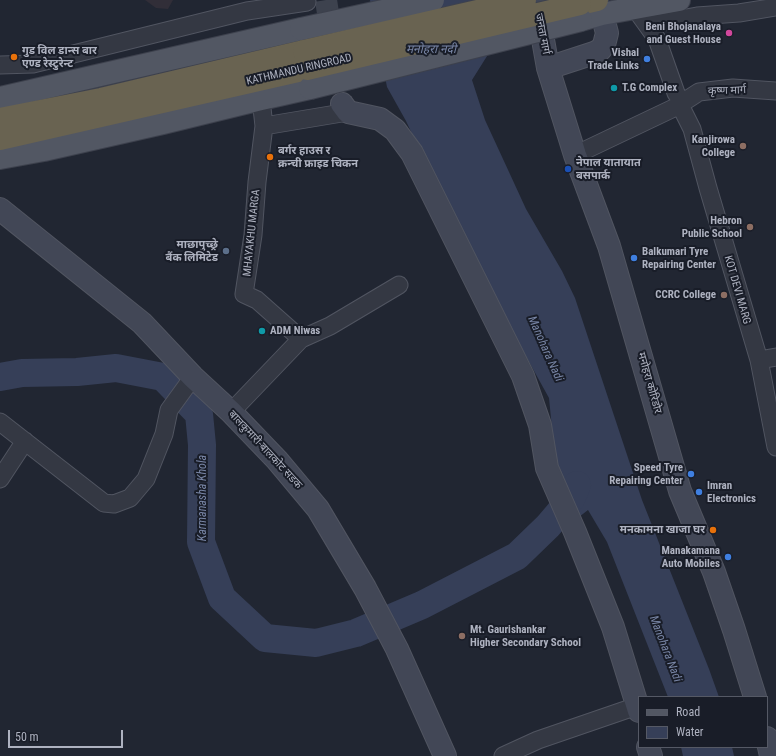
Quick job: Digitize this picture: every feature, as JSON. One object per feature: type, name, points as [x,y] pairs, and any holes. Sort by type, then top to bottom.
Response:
[{"type":"highway","name":"KATHMANDU RINGROAD","points":[[0,120],[101,99],[307,69],[525,0]]},
{"type":"highway","name":"KATHMANDU RINGROAD","points":[[0,139],[307,69],[590,9]]},
{"type":"main road","points":[[0,98],[433,0]]},
{"type":"main road","name":"जनता मार्ग","points":[[536,0],[548,68]]},
{"type":"main road","points":[[590,9],[634,8],[679,0]]},
{"type":"main road","points":[[548,68],[594,53],[600,50],[604,45],[607,33],[590,9]]},
{"type":"main road","name":"मनोहरा कोरिडोर","points":[[548,68],[575,155],[609,246],[680,491],[714,572],[755,696]]},
{"type":"main road","points":[[0,158],[44,150],[261,99],[307,69]]},
{"type":"main road","points":[[345,108],[380,119],[395,130],[412,153],[522,376],[540,425],[547,468],[575,532],[613,627],[638,708]]},
{"type":"main road","name":"बालकुमारी-बालकोट सडक","points":[[0,209],[142,323],[193,377],[231,412],[277,460],[318,509],[365,588],[397,649],[445,756]]},
{"type":"main road","points":[[768,742],[771,756]]},
{"type":"street","points":[[0,65],[33,64],[244,6],[307,2]]},
{"type":"street","points":[[648,25],[697,16],[739,13],[776,7]]},
{"type":"street","name":"KOT DEVI MARG","points":[[634,8],[657,39],[676,93],[692,129],[710,196],[759,360],[775,437]]},
{"type":"street","name":"कृष्ण मार्ग","points":[[575,155],[681,104],[699,92],[733,88],[776,91]]},
{"type":"street","name":"MHAYAKHU MARGA","points":[[261,99],[264,126],[257,182],[253,235],[244,294],[257,300],[301,339]]},
{"type":"street","points":[[264,126],[345,108]]},
{"type":"street","points":[[231,412],[301,339],[330,326],[399,285]]},
{"type":"street","points":[[759,360],[776,357]]},
{"type":"street","points":[[0,422],[104,503],[114,504],[130,498],[146,479],[164,434],[169,410],[193,377]]},
{"type":"street","points":[[0,479],[25,441]]},
{"type":"street","points":[[503,756],[538,740],[638,708]]},
{"type":"shaded area","points":[[145,0],[173,0],[168,9],[156,8]]},
{"type":"water","name":"मनोहरा नदी","points":[[370,0],[490,0],[499,37],[472,80],[485,120],[526,209],[562,271],[575,298],[642,500],[719,696],[668,696],[607,542],[588,510],[579,517],[555,459],[549,398],[466,248],[406,121],[387,87]]},
{"type":"water","points":[[681,748],[732,748],[734,756],[683,756]]},
{"type":"waterway","name":"Karmanasha Khola","points":[[0,377],[22,373],[77,372],[116,368],[163,377],[199,414],[202,445],[201,542],[222,598],[265,638],[316,643],[356,633],[422,605],[517,556],[548,526],[571,499],[577,485]]},
{"type":"tunnel","points":[[326,0],[342,104]]},
{"type":"place","name":"Beni Bhojanalaya and Guest House","points":[[729,33]]},
{"type":"place","name":"गुड विल डान्स बार एण्ड रेस्टुरेन्ट","points":[[14,57]]},
{"type":"place","name":"Vishal Trade Links","points":[[647,59]]},
{"type":"place","name":"T.G Complex","points":[[614,88]]},
{"type":"place","name":"Kanjirowa College","points":[[743,146]]},
{"type":"place","name":"बर्गर हाउस र क्रन्ची फ्राइड चिकन","points":[[270,157]]},
{"type":"place","name":"नेपाल यातायात बसपार्क","points":[[568,169]]},
{"type":"place","name":"Hebron Public School","points":[[750,227]]},
{"type":"place","name":"माछापुच्छ्रे बैंक लिमिटेड","points":[[226,251]]},
{"type":"place","name":"Balkumari Tyre Repairing Center","points":[[634,258]]},
{"type":"place","name":"CCRC College","points":[[724,295]]},
{"type":"place","name":"ADM Niwas","points":[[262,331]]},
{"type":"place","name":"Speed Tyre Repairing Center","points":[[691,474]]},
{"type":"place","name":"Imran Electronics","points":[[699,492]]},
{"type":"place","name":"मनकामना खाजा घर","points":[[713,530]]},
{"type":"place","name":"Manakamana Auto Mobiles","points":[[728,557]]},
{"type":"place","name":"Mt. Gaurishankar Higher Secondary School","points":[[462,636]]},
{"type":"water label","name":"Manohara Nadi","points":[[545,349]]},
{"type":"water label","name":"Manohara Nadi","points":[[665,649]]}]
